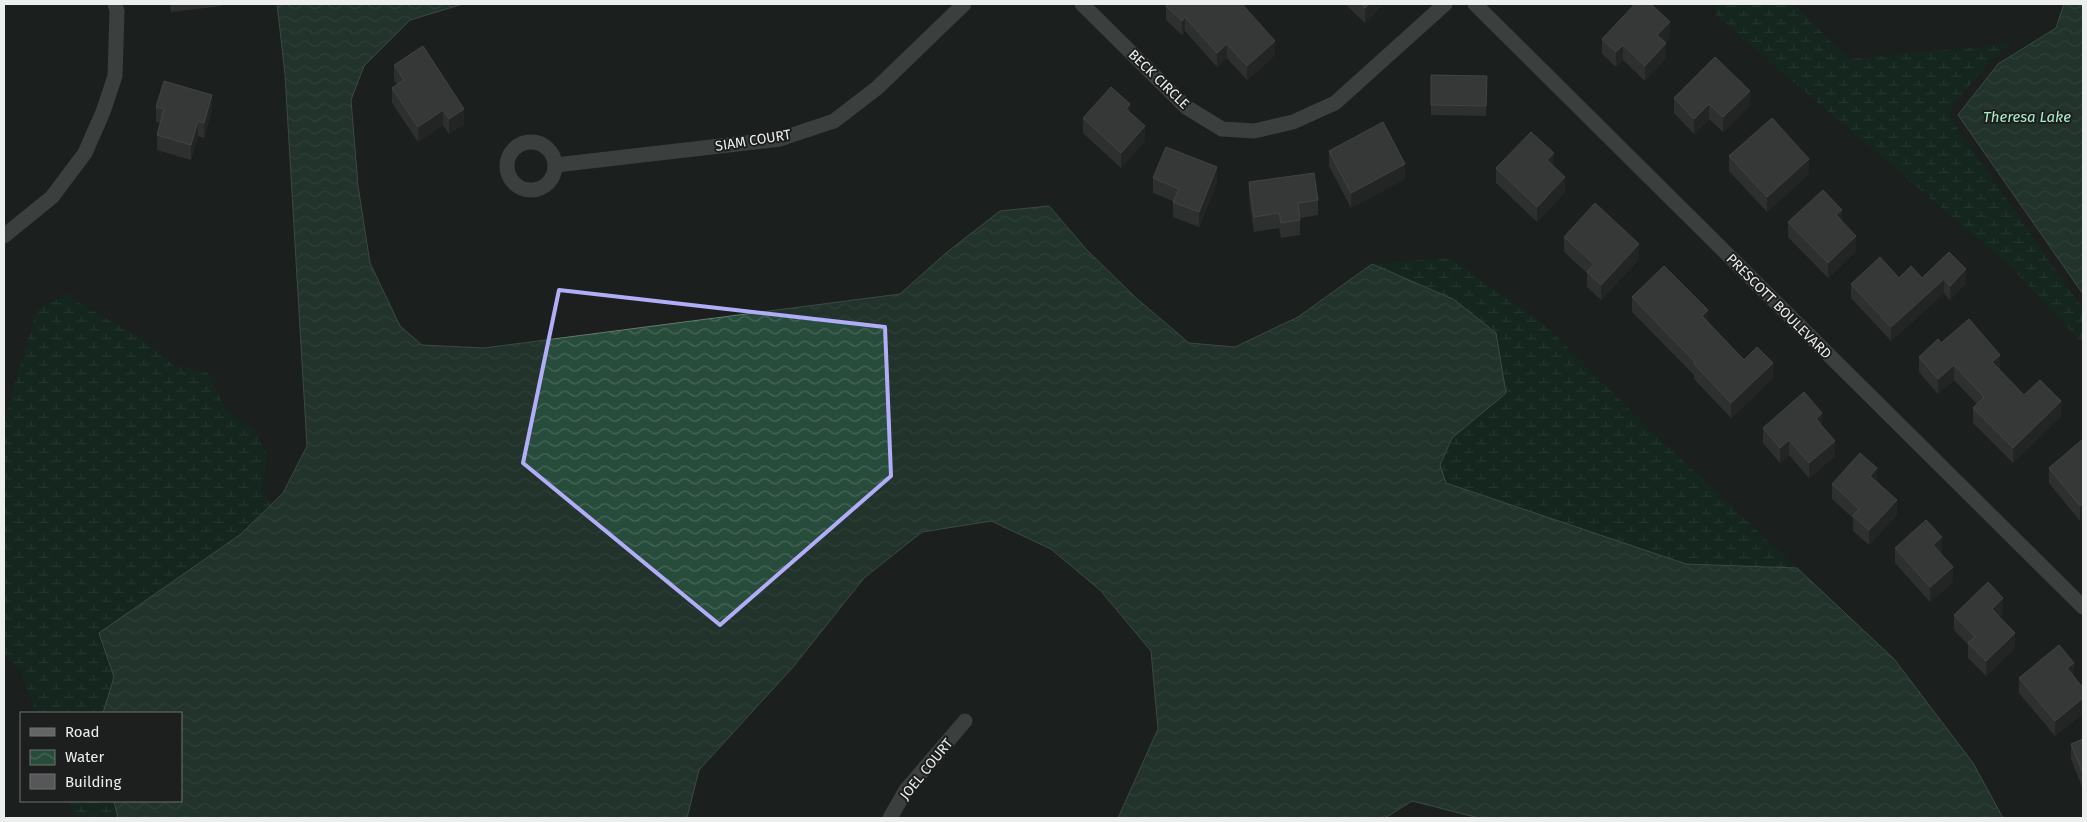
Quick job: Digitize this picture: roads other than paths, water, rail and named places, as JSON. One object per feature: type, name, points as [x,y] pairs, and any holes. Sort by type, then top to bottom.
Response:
[{"type":"street","points":[[4,236],[52,196],[85,153],[103,112],[115,76],[118,11],[116,4]]},
{"type":"street","name":"SIAM COURT","points":[[556,165],[780,139],[834,121],[877,88],[964,4]]},
{"type":"street","name":"BECK CIRCLE","points":[[1082,4],[1186,107],[1222,130],[1254,131],[1293,122],[1335,103],[1445,4]]},
{"type":"street","name":"PRESCOTT BOULEVARD","points":[[1475,4],[2083,607]]},
{"type":"street","name":"JOEL COURT","points":[[890,818],[906,790],[965,721]]},
{"type":"water","points":[[277,4],[463,4],[410,20],[364,66],[351,100],[358,186],[370,263],[400,326],[422,345],[484,348],[900,294],[946,253],[1000,211],[1049,206],[1086,249],[1136,298],[1189,343],[1235,347],[1298,317],[1372,264],[1453,299],[1496,333],[1506,393],[1452,438],[1440,465],[1446,483],[1686,564],[1797,568],[1894,659],[1973,763],[2003,818],[1479,818],[1412,801],[1385,818],[1118,818],[1158,729],[1151,651],[1100,590],[1051,549],[991,521],[922,532],[864,578],[793,667],[699,770],[687,818],[118,818],[114,802],[182,802],[182,712],[103,712],[114,677],[99,633],[241,534],[283,493],[307,446],[285,74]]},
{"type":"water","name":"Theresa Lake","points":[[2064,4],[2083,4],[2083,294],[1958,115],[1998,64],[2056,28]]}]
